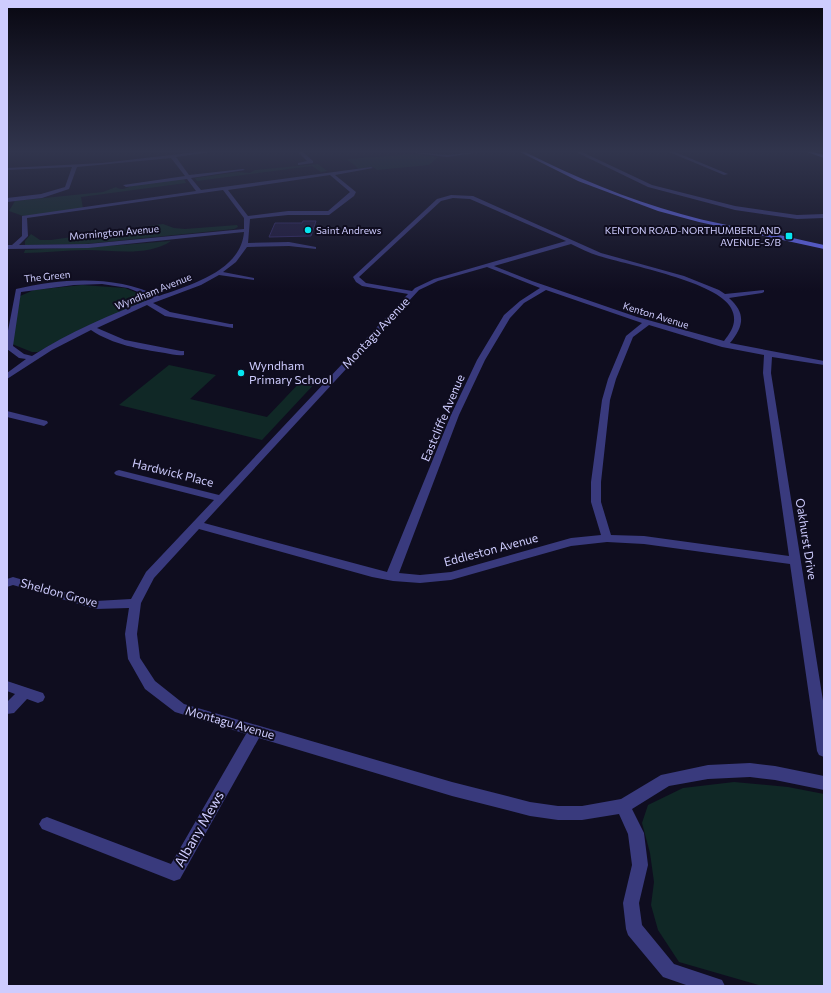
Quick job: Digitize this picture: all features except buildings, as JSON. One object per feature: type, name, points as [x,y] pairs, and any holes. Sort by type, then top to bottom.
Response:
[{"type":"street","points":[[7,200],[22,198]]},
{"type":"street","points":[[14,247],[25,236],[24,217],[161,198]]},
{"type":"street","points":[[232,198],[247,218],[245,245],[289,244],[314,248]]},
{"type":"street","points":[[247,218],[288,213],[324,213],[333,211],[349,198]]},
{"type":"street","points":[[413,293],[364,285],[358,281],[356,277],[439,200],[443,198]]},
{"type":"street","points":[[474,198],[570,242],[612,259],[696,281],[725,296],[734,306],[738,317],[736,330],[725,345]]},
{"type":"street","points":[[627,198],[645,206],[716,224],[824,247]]},
{"type":"street","points":[[698,198],[735,208],[797,217],[824,216]]},
{"type":"street","name":"Mornington Avenue","points":[[7,247],[88,246],[247,230]]},
{"type":"street","name":"Montagu Avenue","points":[[570,242],[427,283],[413,293],[150,575],[135,602],[131,634],[134,659],[150,685],[180,708],[452,789],[530,809],[558,813],[582,813],[623,806],[666,780],[708,772],[750,770],[824,782]]},
{"type":"street","name":"Wyndham Avenue","points":[[7,377],[32,358],[92,327],[148,303],[196,285],[217,273],[235,259],[245,245]]},
{"type":"street","name":"Kenton Avenue","points":[[487,266],[545,288],[647,323],[725,345],[768,355],[824,363]]},
{"type":"street","points":[[217,273],[252,279]]},
{"type":"street","name":"The Green","points":[[32,358],[22,356],[9,347],[18,290],[57,284],[106,284],[128,286],[160,299]]},
{"type":"street","name":"Eastcliffe Avenue","points":[[393,578],[393,570],[455,415],[481,360],[507,317],[522,302],[545,288]]},
{"type":"street","points":[[725,296],[762,291]]},
{"type":"street","points":[[148,303],[168,314],[230,326]]},
{"type":"street","points":[[607,538],[596,502],[596,482],[606,400],[612,379],[630,336],[647,323]]},
{"type":"street","points":[[92,327],[98,332],[118,340],[181,353]]},
{"type":"street","name":"Oakhurst Drive","points":[[768,355],[767,373],[824,751]]},
{"type":"street","points":[[7,414],[44,423]]},
{"type":"street","name":"Hardwick Place","points":[[119,473],[221,499]]},
{"type":"street","name":"Eddleston Avenue","points":[[197,525],[393,578],[420,579],[451,576],[571,542],[607,538],[644,540],[796,561]]},
{"type":"street","name":"Sheldon Grove","points":[[7,583],[13,581],[96,605],[135,602]]},
{"type":"street","points":[[7,686],[38,696]]},
{"type":"street","points":[[9,710],[25,692]]},
{"type":"street","name":"Albany Mews","points":[[47,824],[174,873],[256,730]]},
{"type":"street","points":[[623,806],[636,833],[640,865],[631,903],[634,929],[668,971],[716,986]]},
{"type":"green space","points":[[41,198],[81,198],[83,209],[23,216],[9,211],[15,201]]},
{"type":"green space","points":[[163,224],[174,228],[185,229],[237,225],[238,227],[234,229],[85,244],[25,245],[25,241],[31,234],[40,240],[51,240]]},
{"type":"green space","points":[[171,241],[152,249],[130,252],[78,250],[24,253],[25,250]]},
{"type":"green space","points":[[82,285],[125,288],[145,296],[145,302],[81,329],[38,352],[32,352],[12,344],[20,296],[34,290]]},
{"type":"green space","points":[[169,365],[216,375],[190,399],[267,417],[305,377],[318,380],[262,440],[119,405]]},
{"type":"green space","points":[[734,782],[788,787],[824,794],[824,986],[762,986],[679,962],[658,930],[651,905],[654,882],[650,853],[642,823],[648,805],[683,788]]},
{"type":"place","name":"Saint Andrews","points":[[308,230]]},
{"type":"place","name":"KENTON ROAD-NORTHUMBERLAND AVENUE-S/B","points":[[789,236]]},
{"type":"place","name":"Wyndham Primary School","points":[[241,373]]}]
